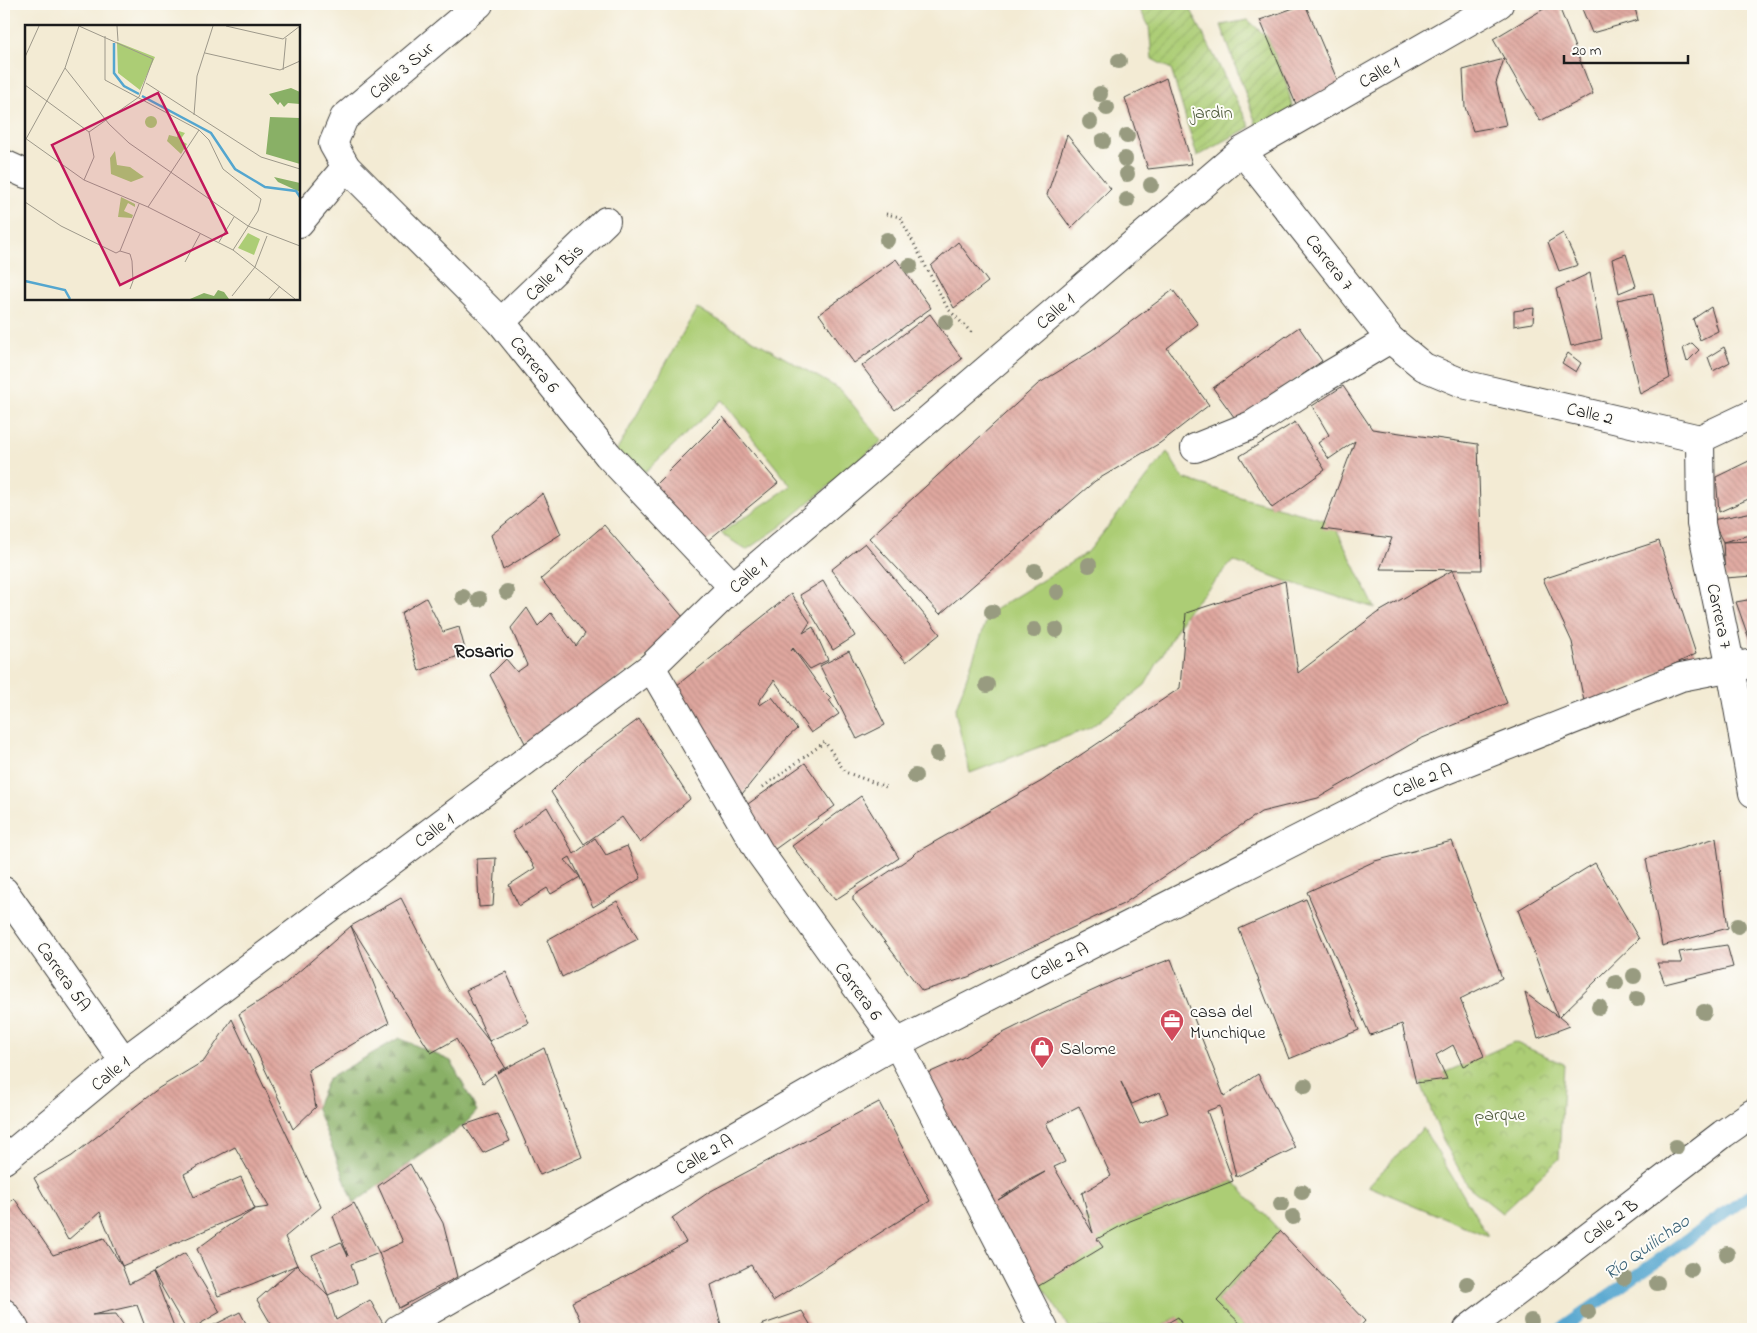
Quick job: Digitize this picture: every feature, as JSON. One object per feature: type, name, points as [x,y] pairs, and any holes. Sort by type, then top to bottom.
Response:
[{"type":"street","name":"Calle 3 Sur","points":[[300,221],[340,156],[344,118],[479,4]]},
{"type":"street","name":"Calle 1","points":[[4,1160],[124,1061],[651,667],[733,587],[1242,150],[1499,4]]},
{"type":"street","name":"Carrera 7","points":[[1242,150],[1390,339],[1424,367]]},
{"type":"street","name":"Carrera 6","points":[[340,156],[501,322],[608,455],[733,587]]},
{"type":"street","points":[[4,164],[25,174]]},
{"type":"street","name":"Calle 1 Bis","points":[[501,322],[606,221]]},
{"type":"street","points":[[1195,448],[1252,425],[1326,377],[1390,339]]},
{"type":"street","name":"Calle 2","points":[[1424,367],[1467,384],[1700,439]]},
{"type":"street","points":[[1700,439],[1753,414]]},
{"type":"street","name":"Carrera 7","points":[[1700,439],[1701,524],[1742,665],[1753,793]]},
{"type":"street","name":"Calle 2 A","points":[[398,1329],[897,1043],[1392,792],[1681,678],[1742,665]]},
{"type":"street","name":"Carrera 6","points":[[651,667],[760,853],[897,1043],[1044,1329]]},
{"type":"street","name":"Carrera 5A","points":[[4,890],[124,1061]]},
{"type":"street","name":"Calle 2 B","points":[[1468,1329],[1753,1113]]},
{"type":"street","points":[[4,1313],[15,1329]]},
{"type":"path","points":[[886,214],[900,217],[948,309],[998,359]]},
{"type":"path","points":[[734,808],[825,742],[845,772],[886,787]]},
{"type":"green space","name":"jardin","points":[[1155,4],[1188,4],[1250,127],[1197,156],[1171,69],[1152,59],[1149,26],[1139,8]]},
{"type":"green space","name":"jardin","points":[[1248,20],[1268,38],[1286,82],[1293,108],[1258,129],[1221,25]]},
{"type":"green space","points":[[697,308],[841,390],[882,441],[780,527],[746,550],[721,533],[791,486],[722,400],[645,472],[616,452]]},
{"type":"green space","points":[[1167,452],[1183,478],[1243,498],[1333,522],[1375,608],[1285,581],[1233,561],[1186,613],[1145,685],[1090,728],[970,773],[955,711],[989,613],[1088,552]]},
{"type":"green space","points":[[399,1038],[451,1061],[477,1111],[464,1125],[354,1203],[316,1107],[328,1079]]},
{"type":"green space","name":"parque","points":[[1514,1042],[1564,1064],[1559,1159],[1502,1213],[1468,1186],[1441,1136],[1421,1083]]},
{"type":"green space","points":[[1423,1128],[1488,1236],[1368,1186]]},
{"type":"green space","points":[[1233,1181],[1280,1231],[1217,1300],[1246,1329],[1184,1329],[1177,1317],[1157,1329],[1070,1329],[1025,1260],[1076,1215],[1090,1220],[1130,1221]]},
{"type":"building","points":[[1305,4],[1339,84],[1296,104],[1260,20]]},
{"type":"building","points":[[1552,4],[1558,4],[1593,94],[1540,121],[1493,39]]},
{"type":"building","points":[[1580,4],[1634,4],[1638,20],[1592,33]]},
{"type":"building","points":[[1504,59],[1496,83],[1506,125],[1473,131],[1465,107],[1463,70]]},
{"type":"building","points":[[1166,78],[1192,164],[1148,169],[1125,98]]},
{"type":"building","points":[[1067,135],[1111,189],[1071,228],[1047,195]]},
{"type":"building","points":[[1563,233],[1578,265],[1559,271],[1548,242]]},
{"type":"building","points":[[958,242],[988,282],[954,308],[931,266]]},
{"type":"building","points":[[1626,254],[1636,286],[1619,293],[1612,259]]},
{"type":"building","points":[[896,259],[931,308],[854,363],[819,314]]},
{"type":"building","points":[[1590,273],[1602,339],[1571,346],[1556,289]]},
{"type":"building","points":[[1173,290],[1198,324],[1167,348],[1209,405],[1160,443],[1095,481],[940,614],[869,538],[1038,384],[1092,351]]},
{"type":"building","points":[[1653,293],[1670,378],[1640,394],[1617,300]]},
{"type":"building","points":[[1711,307],[1718,331],[1700,340],[1693,319]]},
{"type":"building","points":[[1534,308],[1533,323],[1514,326],[1514,311]]},
{"type":"building","points":[[930,314],[962,359],[895,410],[862,366]]},
{"type":"building","points":[[1299,327],[1322,361],[1237,421],[1213,388]]},
{"type":"building","points":[[1692,343],[1699,350],[1687,362],[1683,348]]},
{"type":"building","points":[[1724,347],[1730,362],[1713,371],[1708,357]]},
{"type":"building","points":[[1568,353],[1581,363],[1576,372],[1562,363]]},
{"type":"building","points":[[1343,386],[1372,429],[1478,444],[1482,570],[1380,569],[1392,538],[1322,529],[1355,441],[1329,459],[1318,443],[1329,435],[1312,406]]},
{"type":"building","points":[[723,417],[778,483],[706,542],[650,490]]},
{"type":"building","points":[[1295,422],[1325,470],[1272,508],[1240,456]]},
{"type":"building","points":[[1753,459],[1753,497],[1719,512],[1716,477]]},
{"type":"building","points":[[543,493],[561,534],[503,570],[491,535]]},
{"type":"building","points":[[1753,512],[1753,534],[1723,542],[1712,520]]},
{"type":"building","points":[[604,525],[689,624],[585,702],[525,743],[490,675],[506,659],[517,672],[527,665],[511,628],[527,608],[538,626],[551,613],[576,646],[585,634],[541,579]]},
{"type":"building","points":[[1659,541],[1696,654],[1585,706],[1572,642],[1543,579]]},
{"type":"building","points":[[1753,541],[1753,576],[1725,578],[1723,542]]},
{"type":"building","points":[[865,543],[940,634],[906,662],[831,570]]},
{"type":"building","points":[[1453,570],[1507,703],[1420,739],[1318,798],[1261,812],[1123,904],[968,977],[922,991],[853,900],[853,896],[915,853],[1042,781],[1180,688],[1186,613],[1285,581],[1298,673],[1377,613]]},
{"type":"building","points":[[823,581],[855,636],[833,650],[800,595]]},
{"type":"building","points":[[791,594],[810,622],[803,633],[813,627],[828,660],[810,669],[793,648],[791,651],[793,649],[823,691],[831,699],[829,700],[839,714],[811,733],[774,680],[758,703],[760,705],[772,697],[797,729],[788,737],[738,799],[676,686]]},
{"type":"building","points":[[426,598],[443,632],[459,627],[466,653],[419,671],[401,613]]},
{"type":"building","points":[[1753,599],[1753,650],[1736,602]]},
{"type":"building","points":[[849,651],[885,725],[857,739],[820,666]]},
{"type":"building","points":[[639,719],[690,799],[640,843],[622,817],[584,844],[551,792],[582,761]]},
{"type":"building","points":[[805,763],[835,806],[771,852],[741,809]]},
{"type":"building","points":[[861,796],[899,858],[835,900],[792,846]]},
{"type":"building","points":[[547,807],[574,854],[595,838],[606,855],[627,846],[641,878],[593,907],[580,877],[551,894],[547,888],[519,906],[509,885],[535,868],[512,832]],"holes":[[[570,857],[580,877],[565,860]]]},
{"type":"building","points":[[1716,838],[1728,928],[1662,946],[1646,859]]},
{"type":"building","points":[[1452,841],[1502,978],[1460,999],[1484,1056],[1463,1066],[1453,1045],[1436,1055],[1447,1079],[1416,1083],[1402,1024],[1370,1035],[1307,892],[1375,861]]},
{"type":"building","points":[[496,858],[493,906],[479,907],[477,859]]},
{"type":"building","points":[[1595,863],[1639,939],[1559,1017],[1570,1026],[1538,1038],[1525,993],[1558,1017],[1518,910]]},
{"type":"building","points":[[401,898],[448,989],[489,1041],[505,1067],[497,1073],[544,1048],[582,1157],[540,1175],[495,1074],[483,1083],[456,1039],[431,1053],[351,926]]},
{"type":"building","points":[[1306,899],[1359,1030],[1289,1059],[1239,929]]},
{"type":"building","points":[[617,901],[638,939],[562,977],[547,940]]},
{"type":"building","points":[[351,926],[389,1023],[308,1070],[316,1107],[293,1129],[239,1014],[280,988]]},
{"type":"building","points":[[1727,945],[1733,967],[1665,984],[1657,963],[1682,963],[1679,952]]},
{"type":"building","points":[[1171,959],[1224,1096],[1258,1074],[1295,1148],[1236,1177],[1220,1106],[1207,1111],[1233,1181],[1130,1221],[1097,1239],[1103,1247],[1032,1290],[924,1075],[962,1058],[1003,1033],[1039,1015],[1116,980]],"holes":[[[1121,1082],[1132,1104],[1160,1092],[1168,1113],[1140,1124]],[[1079,1106],[1111,1176],[1082,1193],[1093,1233],[1054,1167],[1065,1162],[1046,1123]],[[1045,1172],[998,1200],[1023,1183]]]},
{"type":"building","points":[[506,972],[529,1023],[489,1041],[466,990]]},
{"type":"building","points":[[232,1019],[321,1207],[285,1237],[297,1265],[218,1296],[197,1249],[255,1209],[122,1266],[100,1212],[68,1240],[34,1178],[72,1156],[159,1088],[204,1061]],"holes":[[[235,1147],[269,1207],[255,1209],[241,1177],[194,1197],[184,1174]]]},
{"type":"building","points":[[879,1102],[930,1201],[773,1301],[751,1265],[711,1285],[722,1329],[584,1329],[572,1302],[617,1281],[686,1242],[672,1218],[709,1192]]},
{"type":"building","points":[[497,1114],[510,1141],[483,1153],[464,1125]]},
{"type":"building","points":[[410,1164],[443,1223],[457,1277],[399,1308],[379,1253],[403,1242],[378,1186]]},
{"type":"building","points":[[14,1198],[53,1255],[104,1238],[122,1266],[129,1284],[153,1272],[175,1329],[146,1329],[137,1305],[92,1315],[116,1314],[126,1329],[21,1329],[4,1303],[4,1208]]},
{"type":"building","points":[[354,1203],[379,1253],[351,1264],[357,1283],[328,1295],[312,1255],[341,1242],[348,1256],[333,1216]]},
{"type":"building","points":[[1280,1231],[1365,1321],[1358,1329],[1246,1329],[1217,1301]]},
{"type":"building","points":[[185,1253],[220,1312],[191,1329],[186,1329],[153,1272]]},
{"type":"building","points":[[297,1265],[328,1295],[336,1320],[370,1300],[386,1329],[274,1329],[257,1300]]},
{"type":"building","points":[[802,1311],[813,1329],[760,1329],[761,1325]]},
{"type":"building","points":[[240,1312],[249,1329],[211,1329],[210,1327]]},
{"type":"building","points":[[1178,1317],[1184,1329],[1157,1329]]},
{"type":"waterway","name":"Río Quilichao","points":[[1561,1329],[1753,1193]]},
{"type":"place","name":"casa del Munchique","points":[[1172,1042]]},
{"type":"place","name":"Salome","points":[[1042,1069]]},
{"type":"district","name":"Rosario","points":[[484,650]]}]
